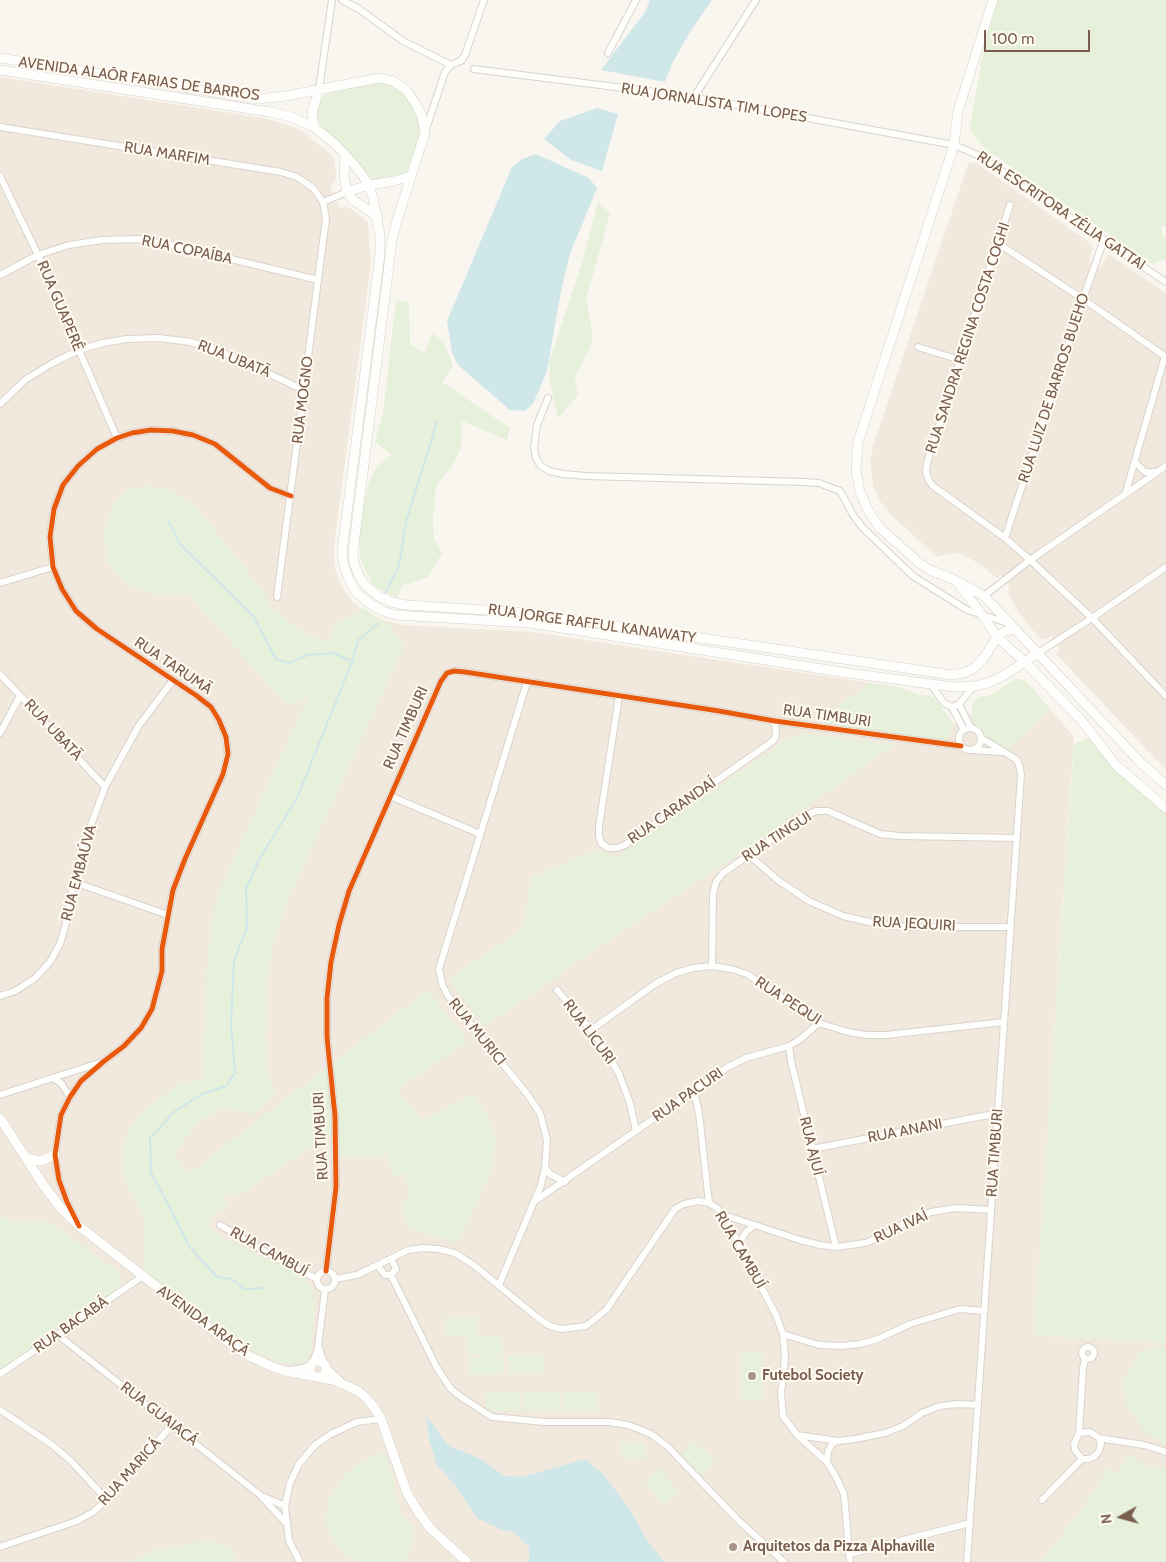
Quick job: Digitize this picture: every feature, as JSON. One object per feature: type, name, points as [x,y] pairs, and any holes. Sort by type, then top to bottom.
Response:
[{"type":"main road","points":[[993,0],[958,111],[954,145],[858,442],[856,471],[860,492],[868,510],[879,527],[918,562],[930,570],[955,580],[984,596],[1141,763],[1166,785]]},
{"type":"main road","name":"AVENIDA ALAÔR FARIAS DE BARROS","points":[[0,58],[258,99],[286,96],[379,78],[393,81],[406,90],[422,117],[424,133]]},
{"type":"main road","name":"AVENIDA ALAÔR FARIAS DE BARROS","points":[[0,70],[270,112],[291,117],[314,127],[334,143],[369,185]]},
{"type":"main road","points":[[314,127],[312,113],[319,89]]},
{"type":"main road","name":"RUA JORGE RAFFUL KANAWATY","points":[[424,133],[392,240],[353,552],[354,563],[359,576],[366,586],[385,599],[406,605],[531,613],[952,675],[964,673],[974,668],[984,658],[997,637]]},
{"type":"main road","points":[[345,154],[344,176],[347,192],[353,200],[378,218]]},
{"type":"main road","points":[[347,192],[411,176]]},
{"type":"main road","name":"RUA JORGE RAFFUL KANAWATY","points":[[369,185],[378,218],[380,254],[342,552],[348,579],[356,592],[368,603],[396,615],[530,623],[932,686],[974,686],[995,680],[1038,653]]},
{"type":"main road","points":[[955,580],[997,637],[1025,662],[1081,720],[1116,765],[1166,808]]},
{"type":"main road","points":[[997,637],[1012,626]]},
{"type":"main road","points":[[898,681],[900,668]]},
{"type":"main road","name":"AVENIDA ARAÇÁ","points":[[0,1118],[60,1207],[79,1226],[142,1276],[247,1355],[285,1371],[333,1380],[347,1385],[367,1399],[381,1419],[407,1494],[432,1529],[463,1561]]},
{"type":"main road","points":[[26,1158],[41,1161],[55,1155]]},
{"type":"main road","points":[[319,1362],[325,1366],[326,1371],[323,1376],[316,1377],[310,1372],[312,1364],[319,1362]]},
{"type":"street","points":[[319,89],[332,0]]},
{"type":"street","points":[[342,0],[359,9],[403,41],[451,65]]},
{"type":"street","points":[[424,133],[445,72],[451,65],[461,61],[465,55],[484,0]]},
{"type":"street","points":[[608,53],[636,0]]},
{"type":"street","points":[[694,96],[756,0]]},
{"type":"street","name":"RUA JORNALISTA TIM LOPES","points":[[474,69],[694,96],[954,145]]},
{"type":"street","name":"RUA MARFIM","points":[[0,127],[281,172],[297,177],[313,188],[323,202]]},
{"type":"street","name":"RUA ESCRITORA ZÉLIA GATTAI","points":[[954,145],[978,154],[1166,282]]},
{"type":"street","name":"RUA GUAPERÊ","points":[[0,176],[38,255],[117,438]]},
{"type":"street","points":[[323,202],[347,192]]},
{"type":"street","name":"RUA MOGNO","points":[[277,597],[326,218],[323,202]]},
{"type":"street","name":"RUA SANDRA REGINA COSTA COGHI","points":[[1010,205],[926,472],[933,486],[1005,538],[1030,560],[1092,618],[1166,696]]},
{"type":"street","name":"RUA COPAÍBA","points":[[0,274],[38,255],[69,245],[102,240],[139,239],[177,246],[318,280]]},
{"type":"street","name":"RUA LUIZ DE BARROS BUEHO","points":[[1005,538],[1104,239]]},
{"type":"street","points":[[999,244],[1083,299],[1166,357],[1125,495]]},
{"type":"street","name":"RUA UBATÃ","points":[[0,404],[25,380],[51,364],[79,350],[127,339],[158,338],[191,342],[215,349],[304,390]]},
{"type":"street","points":[[918,347],[960,360]]},
{"type":"street","points":[[548,398],[537,425],[534,447],[536,458],[540,465],[550,471],[588,476],[819,483],[840,492],[862,527],[913,576],[967,610],[1012,626]]},
{"type":"street","name":"RUA TARUMÃ","points":[[79,1226],[59,1180],[55,1155],[61,1116],[70,1097],[82,1081],[124,1046],[141,1028],[152,1009],[162,972],[162,949],[176,882],[224,774],[228,754],[226,737],[211,707],[97,629],[76,611],[62,589],[53,567],[50,537],[54,509],[64,485],[78,466],[97,449],[117,438],[151,430],[173,431],[193,435],[215,444],[270,488],[291,496]]},
{"type":"street","points":[[1135,462],[1146,472],[1158,472]]},
{"type":"street","points":[[984,596],[1030,560],[1166,466]]},
{"type":"street","points":[[0,583],[53,567]]},
{"type":"street","points":[[1038,653],[1166,567]]},
{"type":"street","name":"RUA TIMBURI","points":[[326,1271],[336,1187],[335,1116],[327,1037],[327,998],[331,962],[339,925],[350,891],[440,681],[447,673],[454,671],[465,672],[719,711],[775,722],[961,746]]},
{"type":"street","name":"RUA UBATÃ","points":[[0,674],[105,787]]},
{"type":"street","name":"RUA EMBAÚVA","points":[[0,996],[15,991],[34,979],[50,962],[60,944],[84,844],[105,787],[138,727],[174,680]]},
{"type":"street","name":"RUA MURICI","points":[[499,1285],[535,1201],[545,1168],[547,1140],[540,1113],[448,996],[442,984],[439,969],[527,682]]},
{"type":"street","points":[[932,686],[944,703],[956,706],[968,729],[978,732],[981,738],[979,746],[973,750]]},
{"type":"street","points":[[956,706],[974,686]]},
{"type":"street","points":[[0,733],[20,696]]},
{"type":"street","name":"RUA CARANDAÍ","points":[[619,696],[598,826],[601,843],[608,848],[617,848],[624,845],[773,740],[776,736],[775,722]]},
{"type":"street","points":[[968,729],[960,735],[961,746],[966,750],[1004,752]]},
{"type":"street","name":"RUA TIMBURI","points":[[967,1562],[1020,768],[1016,760],[981,738]]},
{"type":"street","points":[[390,796],[480,834]]},
{"type":"street","name":"RUA TINGUI","points":[[712,966],[713,894],[716,882],[722,873],[805,816],[816,811],[828,811],[880,834],[1016,838]]},
{"type":"street","name":"RUA JEQUIRI","points":[[749,855],[778,882],[810,901],[842,916],[878,924],[908,927],[1010,927]]},
{"type":"street","points":[[74,882],[168,915]]},
{"type":"street","name":"RUA PEQUI","points":[[591,1030],[655,984],[676,973],[693,968],[712,966],[747,974],[819,1023],[867,1036],[886,1036],[1004,1022]]},
{"type":"street","name":"RUA LICURI","points":[[557,990],[591,1030],[619,1074],[630,1103],[636,1131]]},
{"type":"street","name":"RUA PACURI","points":[[535,1201],[728,1067],[762,1053],[788,1046],[799,1040],[819,1023]]},
{"type":"street","name":"RUA AJUÍ","points":[[788,1046],[836,1246]]},
{"type":"street","points":[[0,1095],[103,1062]]},
{"type":"street","points":[[54,1079],[61,1083],[70,1097]]},
{"type":"street","points":[[694,1092],[699,1113],[709,1203]]},
{"type":"street","name":"RUA ANANI","points":[[812,1149],[998,1112]]},
{"type":"street","points":[[545,1168],[550,1174],[564,1182]]},
{"type":"street","name":"RUA CAMBUÍ","points":[[378,1266],[408,1250],[424,1248],[455,1253],[476,1266],[550,1326],[561,1329],[586,1326],[606,1310],[675,1209],[684,1204],[698,1201],[709,1203],[717,1208],[724,1216],[739,1244],[776,1315],[783,1334],[785,1358],[780,1393],[783,1416],[797,1435],[826,1462],[844,1494],[850,1562]]},
{"type":"street","name":"RUA IVAÍ","points":[[724,1216],[807,1242],[836,1246],[866,1243],[883,1236],[914,1218],[931,1212],[956,1208],[991,1210]]},
{"type":"street","name":"RUA CAMBUÍ","points":[[220,1225],[281,1261],[317,1279]]},
{"type":"street","points":[[739,1244],[746,1232],[755,1225]]},
{"type":"street","points":[[391,1259],[396,1269],[391,1275]]},
{"type":"street","points":[[335,1279],[357,1275],[378,1266],[383,1274],[391,1275]]},
{"type":"street","points":[[326,1271],[332,1273],[335,1279],[333,1287],[325,1290],[318,1285],[317,1279],[319,1274],[326,1271]]},
{"type":"street","points":[[391,1275],[437,1368],[451,1389],[460,1397],[492,1417],[545,1422],[608,1422],[628,1425],[651,1434],[668,1448],[738,1521],[784,1562]]},
{"type":"street","name":"RUA BACABÁ","points":[[0,1374],[142,1276]]},
{"type":"street","points":[[285,1371],[303,1368],[312,1364],[318,1347],[325,1290]]},
{"type":"street","points":[[783,1334],[819,1345],[842,1346],[860,1344],[878,1339],[910,1324],[960,1309],[984,1311]]},
{"type":"street","name":"RUA GUAIACÁ","points":[[58,1335],[259,1494],[286,1522]]},
{"type":"street","points":[[318,1347],[325,1366],[336,1378],[347,1385]]},
{"type":"street","points":[[1082,1460],[1075,1450],[1074,1444],[1079,1433],[1085,1358]]},
{"type":"street","points":[[797,1435],[838,1441],[855,1439],[885,1433],[902,1426],[922,1413],[940,1406],[957,1404],[978,1405]]},
{"type":"street","points":[[0,1410],[51,1444],[71,1461],[107,1500]]},
{"type":"street","points":[[300,1562],[289,1541],[285,1506],[290,1483],[299,1464],[315,1446],[331,1434],[357,1422],[381,1419]]},
{"type":"street","name":"RUA MARICÁ","points":[[0,1547],[77,1521],[93,1512],[107,1500],[172,1425]]},
{"type":"street","points":[[1079,1433],[1090,1432],[1099,1438],[1144,1445],[1166,1452]]},
{"type":"street","points":[[1042,1500],[1082,1460],[1095,1456],[1101,1444],[1099,1438]]},
{"type":"street","points":[[826,1462],[828,1451],[832,1444],[838,1441]]},
{"type":"street","name":"RUA GUAIACÁ","points":[[259,1494],[285,1506]]},
{"type":"street","points":[[849,1554],[970,1523]]},
{"type":"shaded area","points":[[0,77],[263,118],[288,125],[305,133],[333,156],[336,173],[335,181],[330,188],[340,208],[346,207],[353,210],[368,222],[371,263],[334,546],[334,563],[338,578],[346,593],[365,612],[375,618],[402,625],[532,632],[898,687],[919,695],[929,695],[936,700],[954,724],[973,713],[972,702],[979,697],[989,696],[1022,679],[1027,682],[1074,737],[1034,1335],[1166,1343],[1166,1562],[0,1562]]},
{"type":"shaded area","points":[[975,162],[1093,245],[1089,262],[1101,266],[1107,255],[1110,255],[1166,293],[1166,770],[1056,654],[1059,649],[1051,636],[1042,640],[1026,623],[1007,591],[1010,587],[1001,575],[997,578],[978,563],[960,553],[937,557],[889,513],[880,501],[873,486],[870,462],[873,446],[968,164]]},
{"type":"green space","points":[[998,0],[1166,0],[1166,226],[1161,225],[1163,236],[1166,238],[1166,259],[1152,264],[986,149],[969,130],[985,45]]},
{"type":"green space","points":[[377,82],[387,83],[396,87],[406,95],[415,108],[420,135],[410,168],[400,178],[379,181],[371,178],[363,171],[345,149],[322,128],[317,112],[319,103],[324,96],[334,90]]},
{"type":"green space","points":[[598,202],[610,214],[586,299],[593,337],[575,377],[578,395],[558,418],[550,383],[549,362],[581,266]]},
{"type":"green space","points":[[396,300],[409,302],[410,344],[425,354],[432,332],[444,343],[453,366],[442,382],[510,428],[507,440],[462,421],[461,448],[451,468],[436,485],[433,517],[434,539],[442,553],[428,577],[402,586],[397,599],[373,585],[361,561],[358,533],[369,482],[377,466],[391,455],[375,441],[383,413]]},
{"type":"green space","points":[[149,486],[169,490],[194,504],[263,591],[271,608],[281,614],[298,630],[328,642],[334,625],[364,608],[388,623],[404,646],[287,902],[272,950],[266,991],[265,1037],[267,1067],[275,1095],[253,1114],[223,1108],[199,1122],[174,1153],[185,1171],[189,1173],[428,990],[468,1041],[397,1089],[422,1121],[474,1093],[490,1119],[496,1139],[492,1170],[458,1243],[406,1227],[402,1200],[409,1198],[404,1173],[392,1176],[387,1153],[382,1156],[337,1158],[335,1133],[237,1196],[221,1192],[228,1208],[214,1214],[209,1222],[211,1229],[227,1240],[305,1277],[313,1289],[315,1307],[311,1353],[303,1363],[290,1364],[275,1361],[250,1350],[143,1270],[143,1212],[132,1196],[124,1176],[123,1147],[132,1124],[145,1109],[181,1083],[202,1080],[207,968],[212,917],[224,880],[308,697],[287,705],[188,594],[148,593],[123,581],[108,562],[104,536],[109,514],[117,500],[130,489]]},
{"type":"green space","points":[[1015,679],[1022,679],[1027,682],[1050,709],[1004,752],[984,738],[971,722],[973,713],[972,702],[979,697],[989,696]]},
{"type":"green space","points":[[870,683],[898,687],[919,695],[929,695],[936,700],[954,724],[946,742],[828,724],[829,713]]},
{"type":"green space","points":[[805,733],[894,745],[719,868],[634,923],[484,1027],[448,979],[523,928],[531,878],[597,849],[616,857],[783,742]]},
{"type":"green space","points":[[1094,735],[1166,810],[1166,1343],[1034,1335],[1074,744]]},
{"type":"green space","points":[[0,1215],[12,1222],[48,1222],[117,1270],[122,1280],[118,1289],[0,1371],[0,1288],[3,1285],[0,1284]]},
{"type":"green space","points":[[445,1317],[477,1317],[477,1335],[445,1335]]},
{"type":"green space","points":[[502,1335],[503,1354],[468,1355],[467,1337]]},
{"type":"green space","points":[[1161,1346],[1166,1348],[1166,1446],[1145,1431],[1126,1403],[1123,1382],[1140,1351]]},
{"type":"green space","name":"Futebol Society","points":[[741,1352],[762,1352],[763,1399],[742,1400]]},
{"type":"green space","points":[[543,1354],[544,1373],[509,1374],[508,1356]]},
{"type":"green space","points":[[503,1355],[504,1374],[469,1375],[468,1357]]},
{"type":"green space","points":[[486,1392],[521,1392],[521,1411],[486,1411]]},
{"type":"green space","points":[[524,1392],[559,1392],[559,1411],[524,1411]]},
{"type":"green space","points":[[563,1392],[598,1392],[598,1410],[563,1410]]},
{"type":"green space","points":[[693,1441],[715,1461],[702,1475],[680,1456]]},
{"type":"green space","points":[[644,1443],[645,1458],[621,1458],[621,1444]]},
{"type":"green space","points":[[384,1451],[394,1480],[400,1512],[414,1529],[413,1542],[409,1557],[398,1562],[358,1562],[346,1556],[332,1540],[325,1518],[329,1499],[341,1479],[356,1465]]},
{"type":"green space","points":[[1129,1453],[1143,1466],[1166,1469],[1166,1562],[1041,1562],[1076,1517],[1109,1467],[1117,1474]]},
{"type":"green space","points":[[659,1468],[678,1493],[663,1504],[644,1480]]},
{"type":"green space","points":[[211,1540],[232,1550],[237,1562],[125,1562],[158,1550]]},
{"type":"water","points":[[650,0],[712,0],[690,32],[672,64],[665,82],[601,70],[645,12]]},
{"type":"water","points":[[597,108],[618,114],[602,171],[571,160],[544,139],[560,121]]},
{"type":"water","points":[[536,154],[589,178],[597,188],[570,254],[561,291],[547,371],[533,404],[525,411],[510,410],[458,365],[452,353],[447,321],[512,167],[522,159]]},
{"type":"water","points":[[426,1416],[449,1446],[479,1458],[505,1476],[523,1477],[585,1459],[604,1475],[631,1511],[647,1540],[664,1562],[529,1562],[529,1547],[515,1533],[500,1529],[477,1518],[455,1485],[437,1465],[429,1440]]},
{"type":"waterway","points":[[385,593],[399,565],[406,522],[437,422]]},
{"type":"waterway","points":[[169,522],[180,544],[253,616],[276,659],[289,663],[308,655],[333,653],[352,661]]},
{"type":"waterway","points":[[262,1288],[244,1289],[232,1279],[217,1277],[190,1247],[151,1172],[150,1138],[174,1112],[202,1094],[226,1086],[235,1073],[231,1025],[234,960],[247,928],[246,888],[260,858],[297,798],[352,662],[358,640],[378,624]]},
{"type":"cycle path","points":[[79,1226],[59,1180],[55,1155],[61,1115],[81,1081],[124,1046],[141,1028],[152,1009],[162,971],[162,949],[173,890],[223,774],[228,754],[226,737],[211,707],[97,629],[76,611],[62,589],[53,567],[50,537],[54,509],[63,485],[78,466],[97,449],[117,438],[151,430],[173,431],[193,435],[215,444],[270,488],[291,496]]},
{"type":"cycle path","points":[[326,1271],[336,1187],[335,1116],[327,1037],[327,998],[331,962],[349,891],[441,681],[447,673],[454,671],[465,672],[775,721],[961,746]]},
{"type":"place","name":"Futebol Society","points":[[752,1376]]},
{"type":"place","name":"Arquitetos da Pizza Alphaville","points":[[733,1547]]}]
